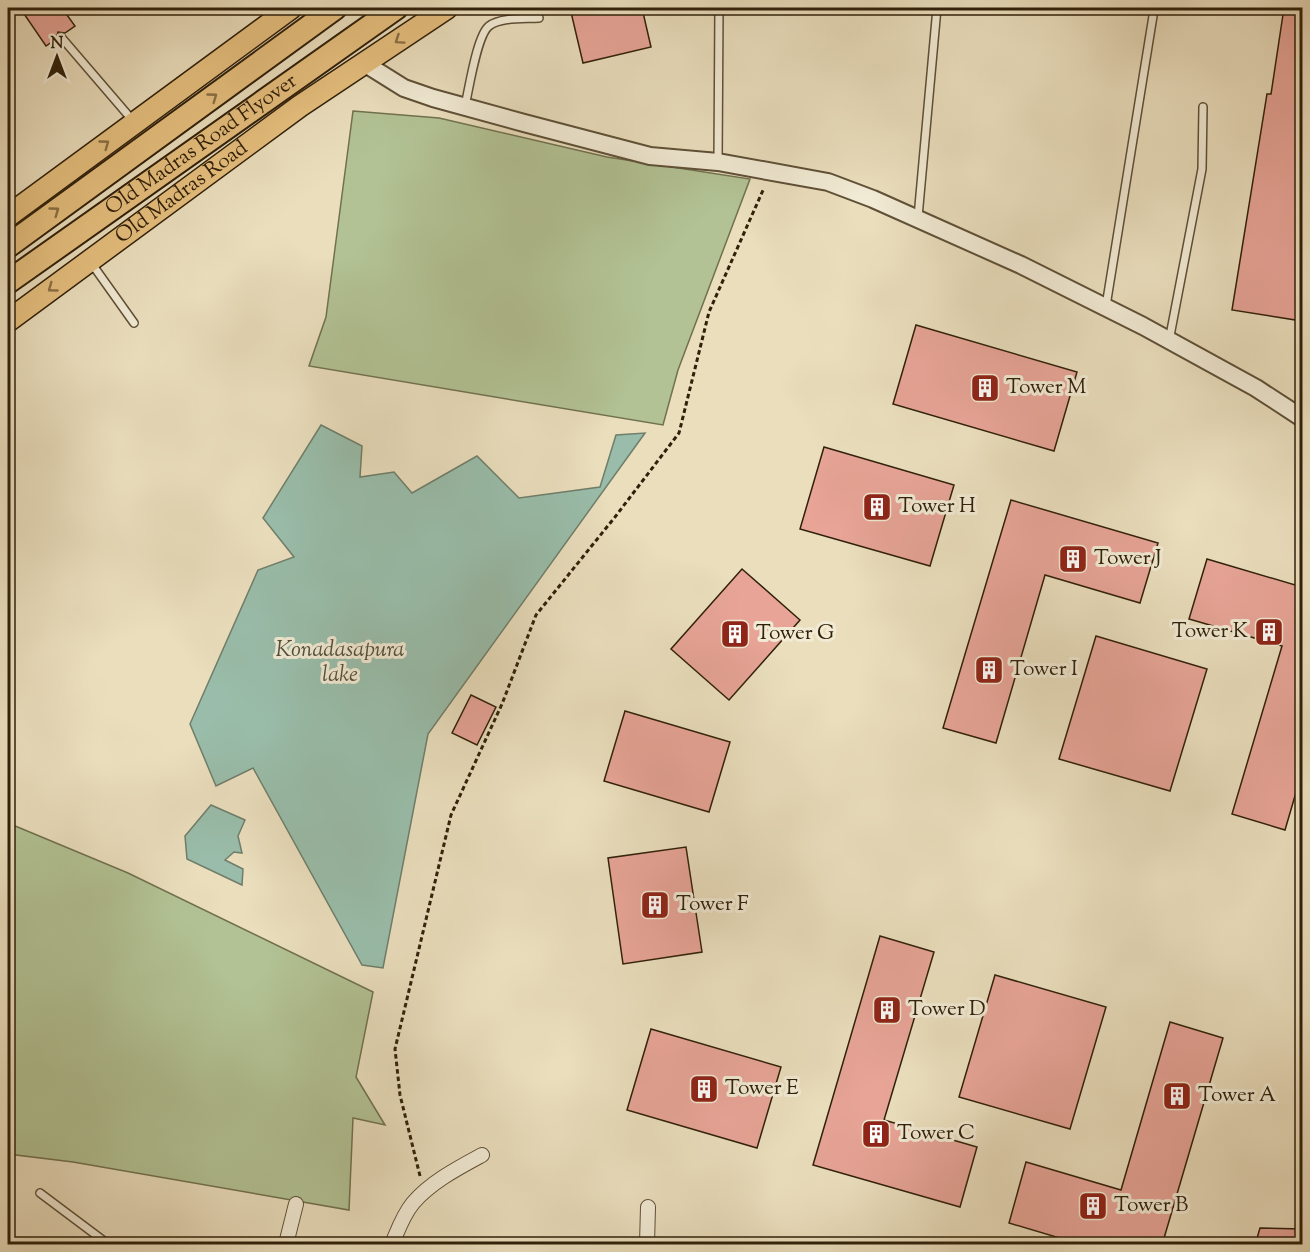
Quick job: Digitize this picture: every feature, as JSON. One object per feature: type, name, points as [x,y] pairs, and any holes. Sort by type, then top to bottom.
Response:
[{"type":"highway","name":"Old Madras Road Flyover","points":[[8,282],[396,8]]},
{"type":"highway","name":"Old Madras Road Flyover","points":[[8,246],[326,15]]},
{"type":"main road","name":"Old Madras Road","points":[[8,321],[300,106],[447,8]]},
{"type":"main road","points":[[8,216],[285,9]]},
{"type":"street","points":[[364,63],[404,88],[465,107],[650,156],[718,162],[828,182],[1021,265],[1106,307],[1256,388],[1302,418]]},
{"type":"street","points":[[392,1245],[403,1218],[424,1192],[458,1168],[482,1155]]},
{"type":"street","points":[[286,1245],[296,1204]]},
{"type":"street","points":[[647,1245],[648,1207]]},
{"type":"lane","points":[[718,162],[719,8]]},
{"type":"lane","points":[[918,219],[937,8]]},
{"type":"lane","points":[[1106,307],[1153,16]]},
{"type":"lane","points":[[465,107],[481,36],[488,26],[500,21],[539,18]]},
{"type":"lane","points":[[61,37],[134,123]]},
{"type":"lane","points":[[1169,340],[1202,169],[1203,107]]},
{"type":"lane","points":[[90,261],[134,322]]},
{"type":"lane","points":[[40,1193],[108,1245]]},
{"type":"path","points":[[424,1192],[400,1095],[395,1049],[451,815],[502,704],[536,615],[615,518],[679,433],[709,312],[772,171]]},
{"type":"shaded area","points":[[353,111],[439,118],[607,157],[750,179],[678,370],[663,425],[309,366],[326,317]]},
{"type":"shaded area","points":[[8,823],[128,873],[373,992],[356,1077],[385,1125],[353,1118],[349,1210],[73,1162],[8,1154]]},
{"type":"water","name":"Konadasapura lake","points":[[321,425],[362,446],[360,477],[394,472],[412,493],[477,456],[519,498],[600,487],[616,435],[645,433],[428,734],[383,968],[362,965],[253,768],[216,786],[190,724],[258,570],[294,557],[263,518]]},
{"type":"water","points":[[211,805],[245,820],[238,836],[242,853],[234,852],[225,860],[243,869],[242,885],[187,859],[185,836]]},
{"type":"building","points":[[20,8],[62,8],[75,26],[65,33],[58,32],[56,39],[46,46]]},
{"type":"building","points":[[570,8],[642,8],[651,47],[583,63]]},
{"type":"building","points":[[1284,8],[1302,8],[1302,321],[1232,310],[1267,94],[1271,94]]},
{"type":"building","name":"Tower M","points":[[916,325],[1077,372],[1054,451],[893,404]]},
{"type":"building","name":"Tower H","points":[[824,447],[954,485],[930,566],[800,529]]},
{"type":"building","name":"Tower J","points":[[1011,500],[1158,543],[1140,603],[1045,575],[996,743],[943,728]]},
{"type":"building","points":[[1207,559],[1302,587],[1302,772],[1285,830],[1232,814],[1282,646],[1189,619]]},
{"type":"building","name":"Tower G","points":[[742,569],[800,620],[729,700],[671,649]]},
{"type":"building","points":[[1096,636],[1207,669],[1170,791],[1059,759]]},
{"type":"building","points":[[471,695],[496,707],[477,745],[452,733]]},
{"type":"building","points":[[625,711],[730,742],[709,812],[604,781]]},
{"type":"building","name":"Tower F","points":[[686,847],[702,952],[623,964],[608,858]]},
{"type":"building","name":"Tower C","points":[[880,936],[934,952],[884,1120],[977,1147],[960,1207],[813,1165]]},
{"type":"building","points":[[995,975],[1106,1007],[1070,1129],[959,1097]]},
{"type":"building","points":[[1170,1022],[1223,1038],[1162,1245],[1083,1245],[1009,1223],[1026,1162],[1121,1190]]},
{"type":"building","name":"Tower E","points":[[651,1029],[781,1067],[757,1148],[627,1110]]},
{"type":"building","points":[[1260,1228],[1302,1229],[1302,1245],[1255,1245]]},
{"type":"place","name":"Tower M","points":[[985,388]]},
{"type":"place","name":"Tower H","points":[[877,507]]},
{"type":"place","name":"Tower J","points":[[1073,559]]},
{"type":"place","name":"Tower K","points":[[1269,632]]},
{"type":"place","name":"Tower G","points":[[735,634]]},
{"type":"place","name":"Tower I","points":[[989,670]]},
{"type":"place","name":"Tower F","points":[[655,905]]},
{"type":"place","name":"Tower D","points":[[887,1010]]},
{"type":"place","name":"Tower E","points":[[704,1089]]},
{"type":"place","name":"Tower A","points":[[1177,1096]]},
{"type":"place","name":"Tower C","points":[[876,1134]]},
{"type":"place","name":"Tower B","points":[[1093,1206]]}]
